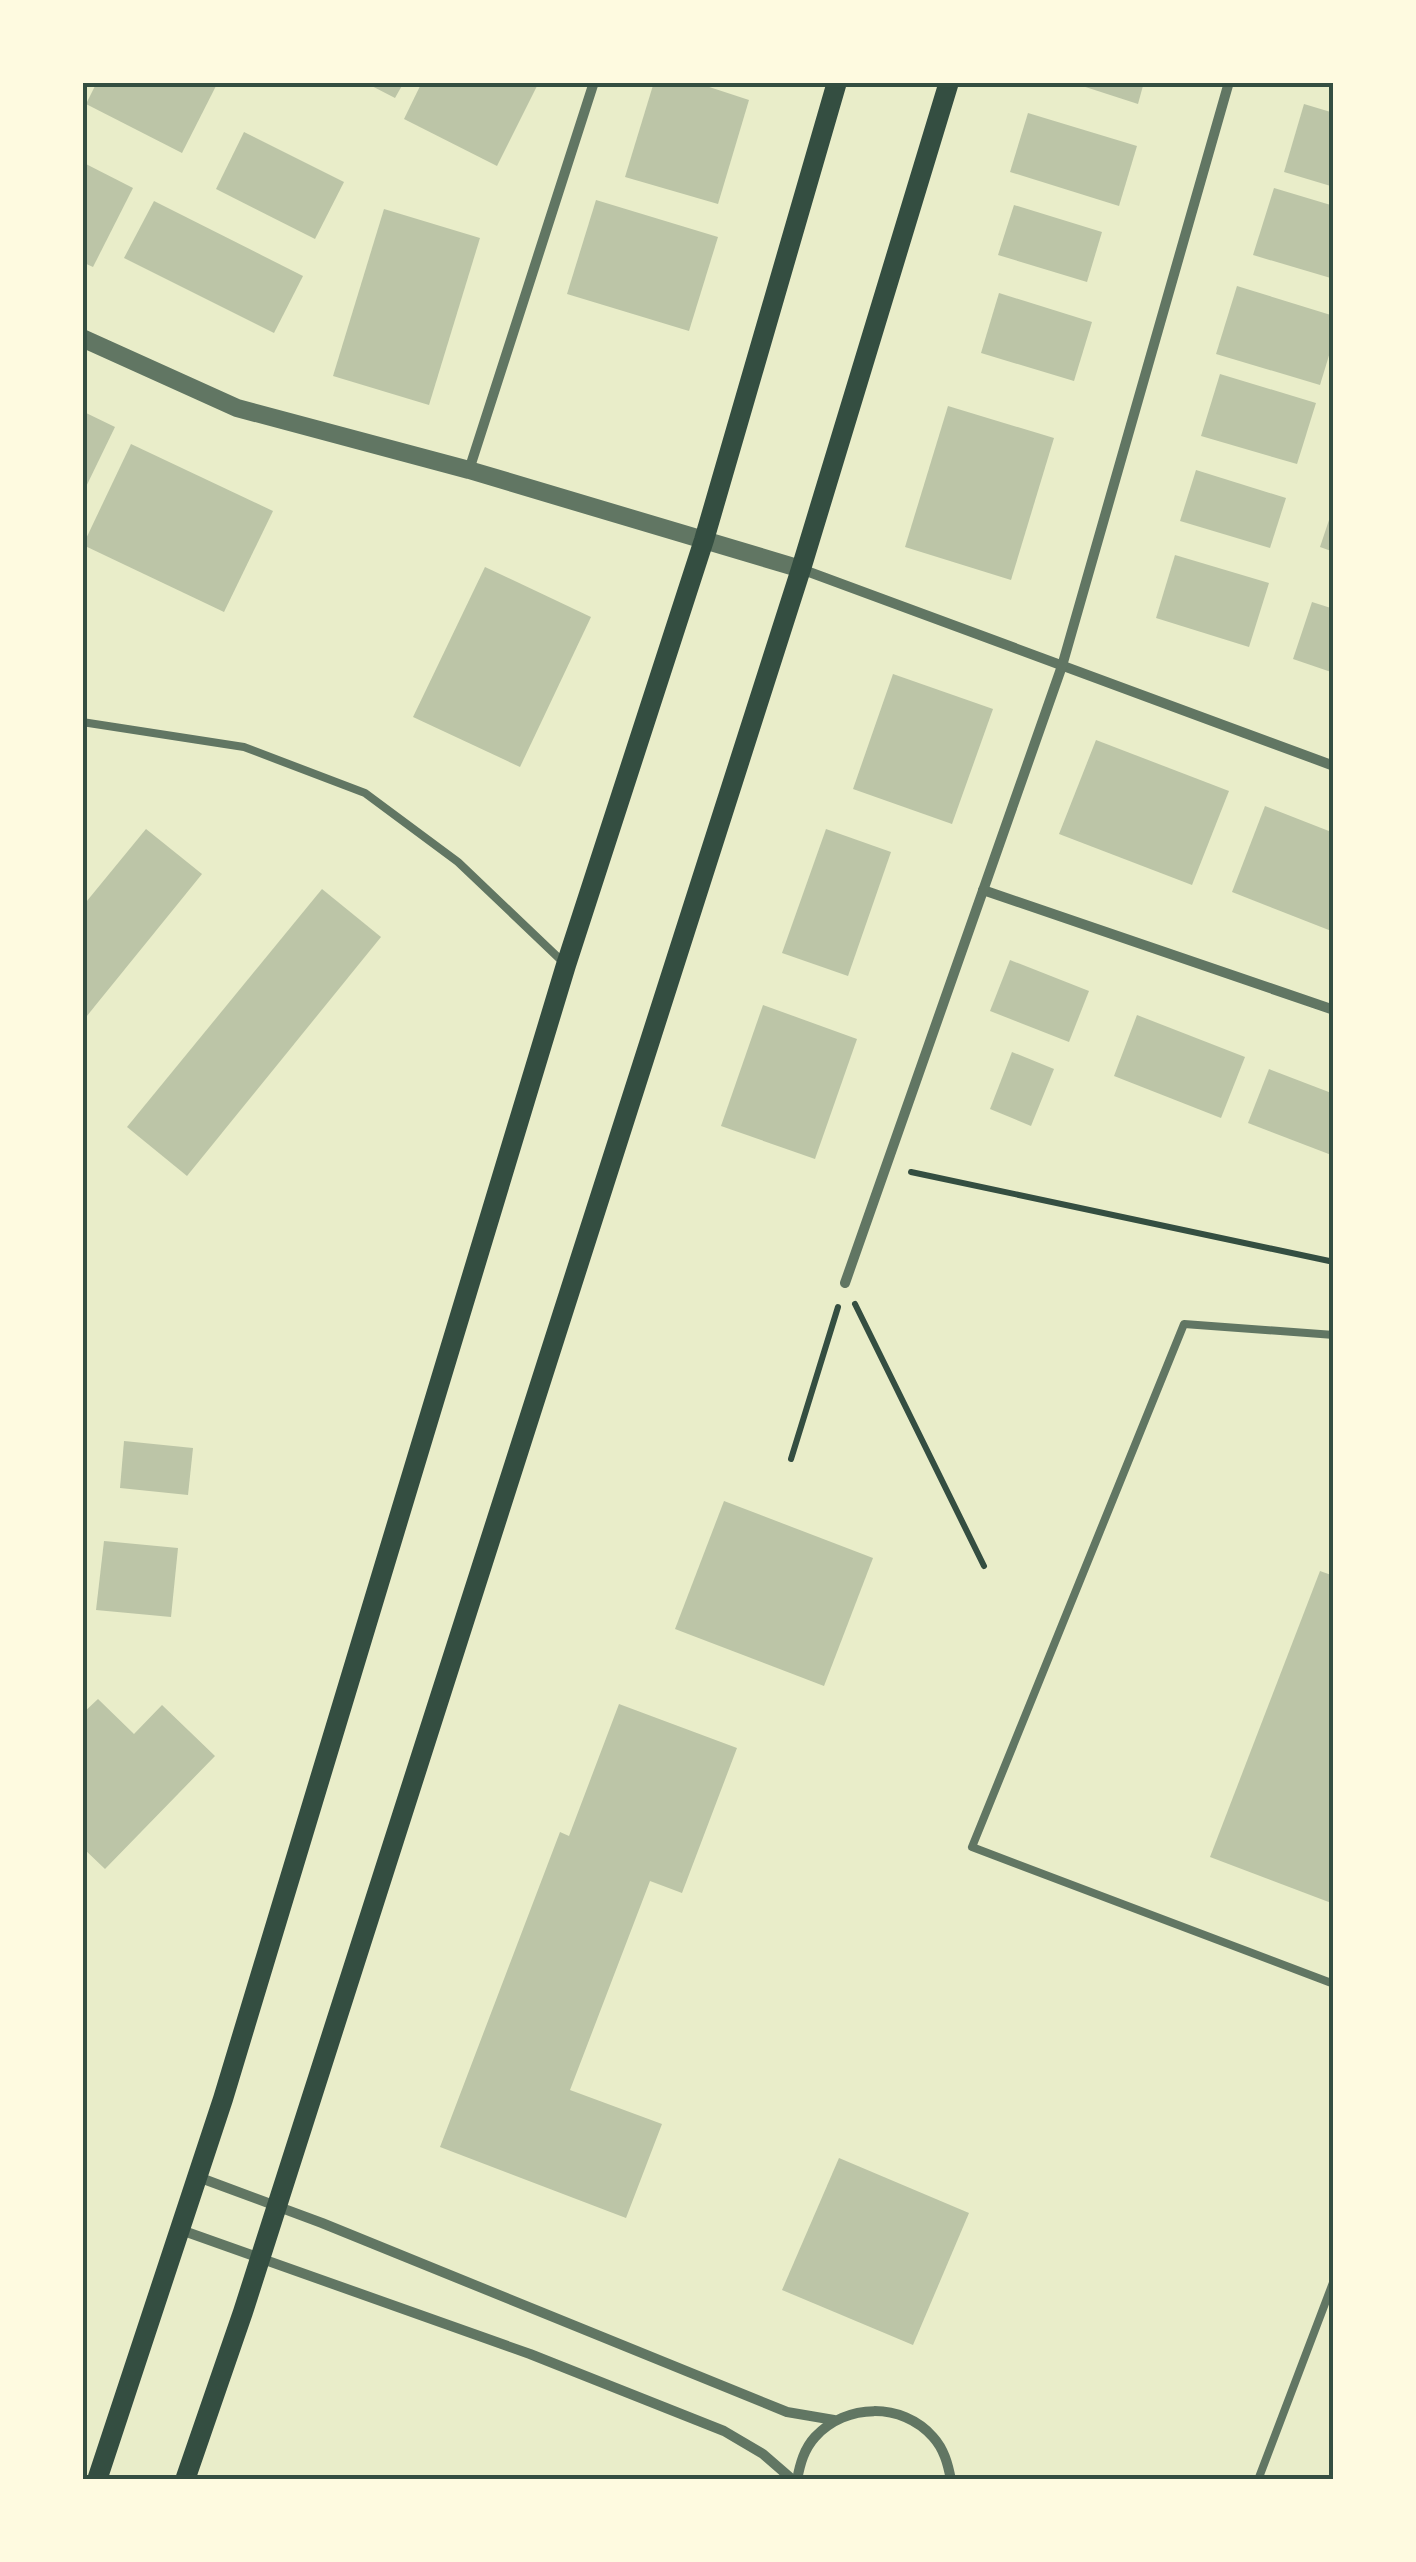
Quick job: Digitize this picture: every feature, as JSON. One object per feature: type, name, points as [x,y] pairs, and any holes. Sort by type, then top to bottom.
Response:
[{"type":"main road","points":[[97,2480],[198,2177],[566,965],[704,540],[837,82]]},
{"type":"main road","points":[[185,2480],[277,2207],[801,568],[949,82]]},
{"type":"street","points":[[468,470],[594,82]]},
{"type":"street","points":[[845,1284],[1062,666],[1229,82]]},
{"type":"street","points":[[82,338],[238,408],[468,470],[801,568],[1334,766]]},
{"type":"street","points":[[983,890],[1334,1010]]},
{"type":"street","points":[[198,2177],[322,2223],[787,2412],[834,2420]]},
{"type":"street","points":[[181,2230],[530,2354],[724,2432],[764,2454],[795,2480],[801,2458],[813,2438],[834,2420],[859,2412],[886,2410],[912,2420],[934,2437],[948,2460],[951,2480]]},
{"type":"lane","points":[[82,722],[244,747],[365,793],[458,862],[566,965]]},
{"type":"lane","points":[[1334,1335],[1184,1324],[972,1847],[1334,1984]]},
{"type":"lane","points":[[1258,2480],[1334,2280]]},
{"type":"path","points":[[886,1166],[1334,1262]]},
{"type":"path","points":[[792,1459],[845,1284]]},
{"type":"path","points":[[845,1284],[984,1566]]},
{"type":"building","points":[[97,82],[218,82],[182,153],[86,104]]},
{"type":"building","points":[[364,82],[404,82],[395,98]]},
{"type":"building","points":[[422,82],[539,82],[497,166],[404,119]]},
{"type":"building","points":[[654,82],[694,82],[749,100],[718,204],[625,177]]},
{"type":"building","points":[[1070,82],[1144,82],[1138,104]]},
{"type":"building","points":[[1304,104],[1334,113],[1334,187],[1284,172]]},
{"type":"building","points":[[1028,113],[1137,146],[1119,206],[1010,172]]},
{"type":"building","points":[[244,132],[344,182],[315,239],[216,189]]},
{"type":"building","points":[[82,162],[133,188],[93,267],[82,262]]},
{"type":"building","points":[[1274,188],[1334,206],[1334,279],[1253,255]]},
{"type":"building","points":[[596,200],[718,237],[689,331],[567,294]]},
{"type":"building","points":[[154,201],[303,276],[274,333],[124,258]]},
{"type":"building","points":[[1014,205],[1102,232],[1087,282],[998,255]]},
{"type":"building","points":[[384,209],[480,238],[429,405],[333,376]]},
{"type":"building","points":[[1237,286],[1334,316],[1334,339],[1320,385],[1216,354]]},
{"type":"building","points":[[999,293],[1092,322],[1074,381],[981,353]]},
{"type":"building","points":[[1220,374],[1316,403],[1297,464],[1201,436]]},
{"type":"building","points":[[948,406],[1054,438],[1011,580],[905,547]]},
{"type":"building","points":[[82,411],[115,427],[82,495]]},
{"type":"building","points":[[131,444],[273,511],[224,612],[83,545]]},
{"type":"building","points":[[1196,470],[1286,498],[1270,548],[1180,521]]},
{"type":"building","points":[[1334,508],[1334,552],[1320,547]]},
{"type":"building","points":[[1175,555],[1269,583],[1249,647],[1156,618]]},
{"type":"building","points":[[485,567],[591,617],[520,767],[413,717]]},
{"type":"building","points":[[1312,602],[1334,609],[1334,673],[1293,659]]},
{"type":"building","points":[[893,674],[993,709],[952,824],[853,789]]},
{"type":"building","points":[[1096,740],[1229,791],[1192,885],[1059,834]]},
{"type":"building","points":[[1265,806],[1334,833],[1334,932],[1232,892]]},
{"type":"building","points":[[146,829],[202,874],[82,1022],[82,907]]},
{"type":"building","points":[[826,829],[891,852],[848,976],[782,953]]},
{"type":"building","points":[[322,889],[381,937],[187,1176],[127,1127]]},
{"type":"building","points":[[1010,960],[1089,991],[1069,1042],[990,1011]]},
{"type":"building","points":[[763,1005],[857,1039],[815,1159],[721,1126]]},
{"type":"building","points":[[1137,1015],[1245,1057],[1221,1118],[1114,1076]]},
{"type":"building","points":[[1012,1052],[1054,1069],[1031,1126],[990,1109]]},
{"type":"building","points":[[1269,1069],[1334,1094],[1334,1156],[1248,1123]]},
{"type":"building","points":[[124,1441],[193,1448],[188,1495],[120,1488]]},
{"type":"building","points":[[724,1501],[873,1558],[824,1686],[675,1629]]},
{"type":"building","points":[[104,1541],[178,1548],[171,1617],[96,1610]]},
{"type":"building","points":[[1320,1571],[1334,1576],[1334,1904],[1210,1857]]},
{"type":"building","points":[[98,1699],[134,1734],[162,1705],[215,1756],[105,1869],[82,1847],[82,1714]]},
{"type":"building","points":[[619,1704],[737,1748],[682,1893],[650,1881],[570,2090],[662,2124],[626,2218],[440,2147],[560,1832],[569,1836]]},
{"type":"building","points":[[839,2158],[969,2213],[913,2345],[782,2290]]}]
